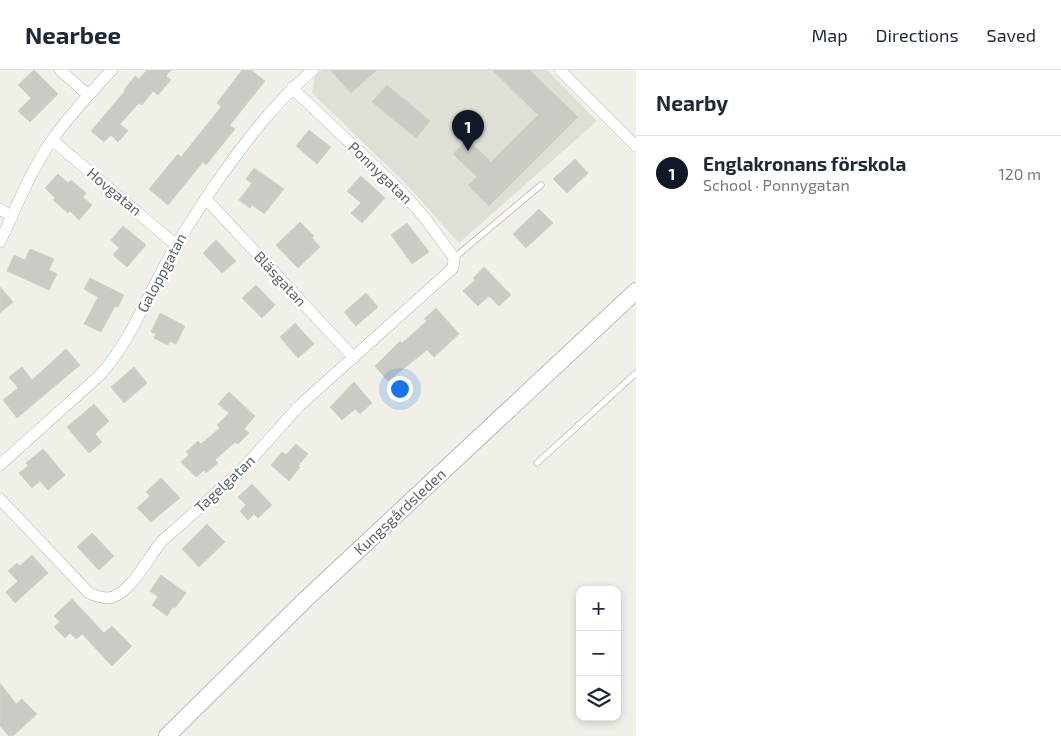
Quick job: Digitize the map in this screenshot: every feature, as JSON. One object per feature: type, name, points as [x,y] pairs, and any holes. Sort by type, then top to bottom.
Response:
[{"type":"main road","name":"Kungsgårdsleden","points":[[168,736],[305,600],[636,291]]},
{"type":"street","points":[[60,70],[88,96]]},
{"type":"street","points":[[0,242],[42,156],[52,140],[112,70]]},
{"type":"street","name":"Galoppgatan","points":[[0,465],[112,362],[134,326],[176,245],[228,167],[264,120],[292,88],[313,70]]},
{"type":"street","points":[[560,70],[636,146]]},
{"type":"street","name":"Ponnygatan","points":[[292,88],[399,189],[426,218],[454,263]]},
{"type":"street","name":"Hovgatan","points":[[52,140],[176,245]]},
{"type":"street","name":"Bläsgatan","points":[[206,199],[354,358]]},
{"type":"street","points":[[0,209],[12,216]]},
{"type":"street","name":"Tagelgatan","points":[[0,499],[89,593],[101,598],[110,598],[119,594],[127,588],[162,541],[240,472],[299,406],[354,358],[454,263]]},
{"type":"lane","points":[[454,263],[541,185]]},
{"type":"lane","points":[[537,463],[636,373]]},
{"type":"shaded area","points":[[322,70],[547,70],[597,121],[459,243],[403,181],[312,93],[315,76]]},
{"type":"building","points":[[34,70],[58,94],[30,122],[18,111],[31,98],[18,85]]},
{"type":"building","points":[[147,70],[171,70],[166,76],[171,80],[158,95],[153,91],[142,105],[139,103],[120,124],[128,131],[118,142],[111,135],[104,142],[91,131],[125,91],[135,76],[139,79]]},
{"type":"building","points":[[242,70],[251,70],[265,81],[230,125],[235,129],[206,165],[203,162],[168,205],[149,189],[178,154],[181,157],[221,107],[217,103]]},
{"type":"building","points":[[330,70],[377,70],[351,93]]},
{"type":"building","points":[[492,70],[530,70],[578,117],[489,206],[468,185],[477,177],[453,154],[467,139],[491,162],[538,115]]},
{"type":"building","points":[[387,85],[430,121],[416,138],[372,102]]},
{"type":"building","points":[[309,130],[331,147],[317,164],[296,146]]},
{"type":"building","points":[[575,159],[588,173],[567,193],[553,179]]},
{"type":"building","points":[[254,168],[284,189],[264,214],[252,205],[250,208],[239,200],[252,183],[246,179]]},
{"type":"building","points":[[58,174],[68,183],[71,180],[86,193],[83,197],[92,205],[79,220],[70,211],[68,213],[53,200],[55,198],[45,188]]},
{"type":"building","points":[[361,176],[385,198],[362,223],[351,213],[361,203],[347,191]]},
{"type":"building","points":[[539,209],[553,223],[526,248],[513,234]]},
{"type":"building","points":[[300,222],[314,236],[312,238],[320,247],[298,268],[276,245]]},
{"type":"building","points":[[407,223],[429,252],[412,264],[391,235]]},
{"type":"building","points":[[123,226],[146,245],[127,267],[113,255],[119,248],[111,240]]},
{"type":"building","points":[[216,240],[236,261],[222,273],[203,253]]},
{"type":"building","points":[[30,249],[54,259],[49,270],[57,274],[49,290],[7,271],[14,255],[25,260]]},
{"type":"building","points":[[484,267],[511,295],[499,306],[489,296],[478,306],[463,291],[475,280],[473,278]]},
{"type":"building","points":[[90,278],[124,295],[118,307],[115,306],[101,332],[84,324],[98,297],[84,289]]},
{"type":"building","points":[[256,285],[275,305],[262,318],[242,298]]},
{"type":"building","points":[[0,287],[13,302],[0,313]]},
{"type":"building","points":[[366,293],[378,307],[356,326],[344,312]]},
{"type":"building","points":[[436,308],[459,334],[434,357],[427,350],[388,381],[375,366],[400,341],[402,343],[427,321],[424,319]]},
{"type":"building","points":[[160,313],[185,326],[176,344],[170,341],[168,345],[154,338],[156,334],[151,332]]},
{"type":"building","points":[[295,323],[314,344],[298,358],[280,337]]},
{"type":"building","points":[[66,349],[80,365],[17,418],[3,400],[18,388],[9,377],[22,367],[32,380]]},
{"type":"building","points":[[134,367],[147,383],[124,403],[111,387]]},
{"type":"building","points":[[354,382],[372,403],[360,414],[355,409],[342,420],[330,407]]},
{"type":"building","points":[[229,392],[255,416],[244,429],[249,433],[238,444],[235,442],[215,460],[218,463],[206,473],[204,470],[196,477],[181,462],[189,455],[186,452],[198,441],[201,444],[220,428],[217,425],[229,413],[218,404]]},
{"type":"building","points":[[94,404],[109,421],[95,434],[102,442],[89,453],[67,427]]},
{"type":"building","points":[[296,444],[308,454],[289,481],[271,465],[282,452],[286,455]]},
{"type":"building","points":[[43,449],[65,475],[48,490],[40,481],[32,488],[19,473],[28,466],[26,463]]},
{"type":"building","points":[[161,478],[180,498],[151,522],[137,508],[150,496],[146,492]]},
{"type":"building","points":[[252,484],[272,505],[258,518],[254,514],[248,520],[240,511],[246,505],[238,497]]},
{"type":"building","points":[[207,524],[225,542],[199,567],[182,549]]},
{"type":"building","points":[[92,533],[114,556],[99,570],[77,547]]},
{"type":"building","points":[[32,555],[48,573],[15,603],[6,592],[18,581],[8,571],[17,563],[20,566]]},
{"type":"building","points":[[161,575],[186,593],[167,616],[152,605],[158,597],[150,591]]},
{"type":"building","points":[[72,599],[104,633],[112,626],[132,646],[112,666],[82,634],[76,639],[70,633],[65,638],[54,627],[60,622],[54,616]]},
{"type":"building","points":[[0,683],[16,704],[22,699],[37,714],[13,736],[9,736],[0,726]]},
{"type":"place","name":"Englakronans förskola","points":[[468,151]]}]
